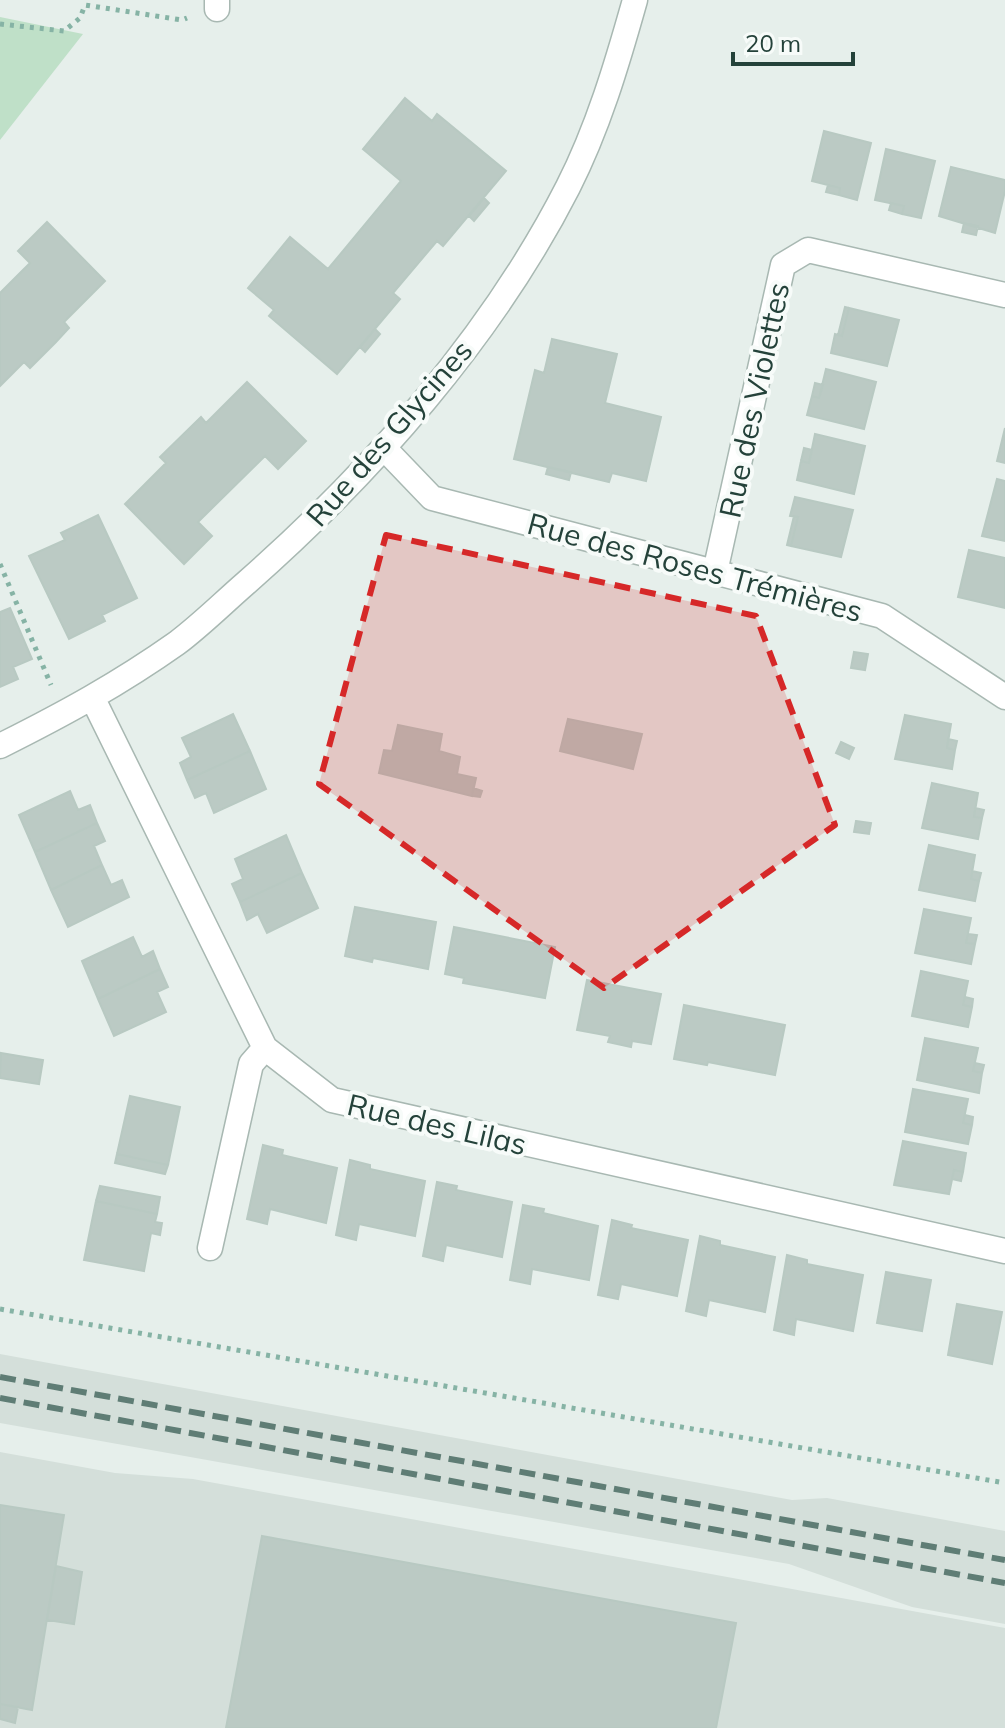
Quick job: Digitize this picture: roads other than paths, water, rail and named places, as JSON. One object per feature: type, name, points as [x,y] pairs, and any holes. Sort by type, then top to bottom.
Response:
[{"type":"street","name":"Rue des Glycines","points":[[0,746],[93,699],[180,641],[285,549],[384,448],[471,340],[528,259],[562,198],[610,89],[635,0]]},
{"type":"street","name":"Rue des Violettes","points":[[715,572],[783,265],[808,250],[1005,295]]},
{"type":"street","name":"Rue des Roses Trémières","points":[[384,448],[432,498],[882,616],[1005,697]]},
{"type":"street","name":"Rue des Lilas","points":[[93,699],[265,1048],[332,1100],[1005,1251]]},
{"type":"street","points":[[210,1248],[251,1064],[265,1048]]},
{"type":"railway","points":[[0,1377],[1005,1560]]},
{"type":"railway","points":[[0,1398],[1005,1583]]}]
